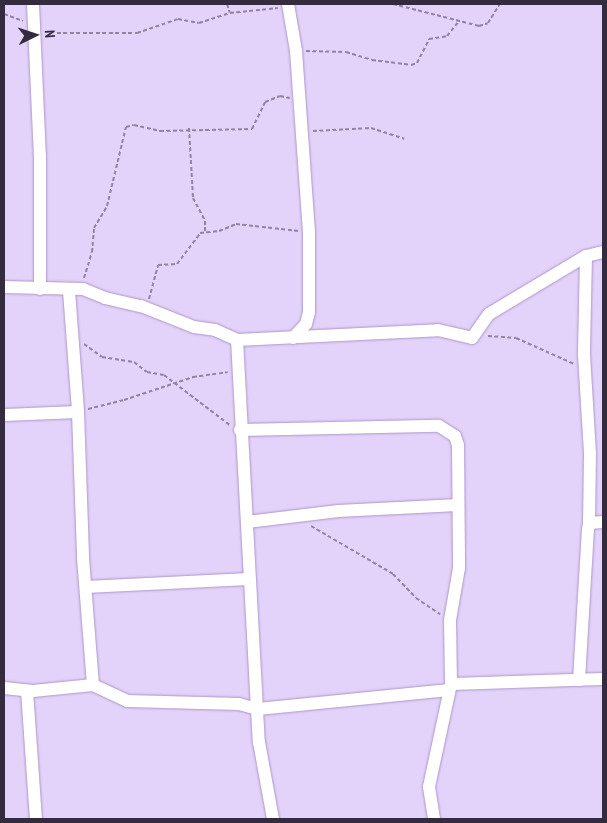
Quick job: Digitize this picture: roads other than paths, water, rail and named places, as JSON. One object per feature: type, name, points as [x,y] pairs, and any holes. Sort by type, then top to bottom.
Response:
[{"type":"street","points":[[33,4],[40,156],[40,289]]},
{"type":"street","points":[[288,5],[296,51],[309,232],[308,318],[293,338]]},
{"type":"street","points":[[4,287],[69,291],[83,289],[146,308],[237,340],[438,330],[469,338],[475,336],[489,314],[586,256],[603,252]]},
{"type":"street","points":[[579,680],[589,523],[590,453],[584,355],[586,256]]},
{"type":"street","points":[[69,291],[78,414],[83,558],[87,586],[93,685]]},
{"type":"street","points":[[237,340],[240,431],[247,522],[248,579],[261,766],[273,819]]},
{"type":"street","points":[[4,414],[78,414]]},
{"type":"street","points":[[240,431],[439,426],[455,436],[458,445],[459,568],[450,620],[450,687],[429,787],[434,819]]},
{"type":"street","points":[[247,522],[338,511],[458,504]]},
{"type":"street","points":[[589,523],[603,522]]},
{"type":"street","points":[[87,586],[248,579]]},
{"type":"street","points":[[4,688],[27,691],[93,685],[127,701],[239,704],[258,709],[450,687],[603,679]]},
{"type":"street","points":[[27,691],[36,819]]}]
